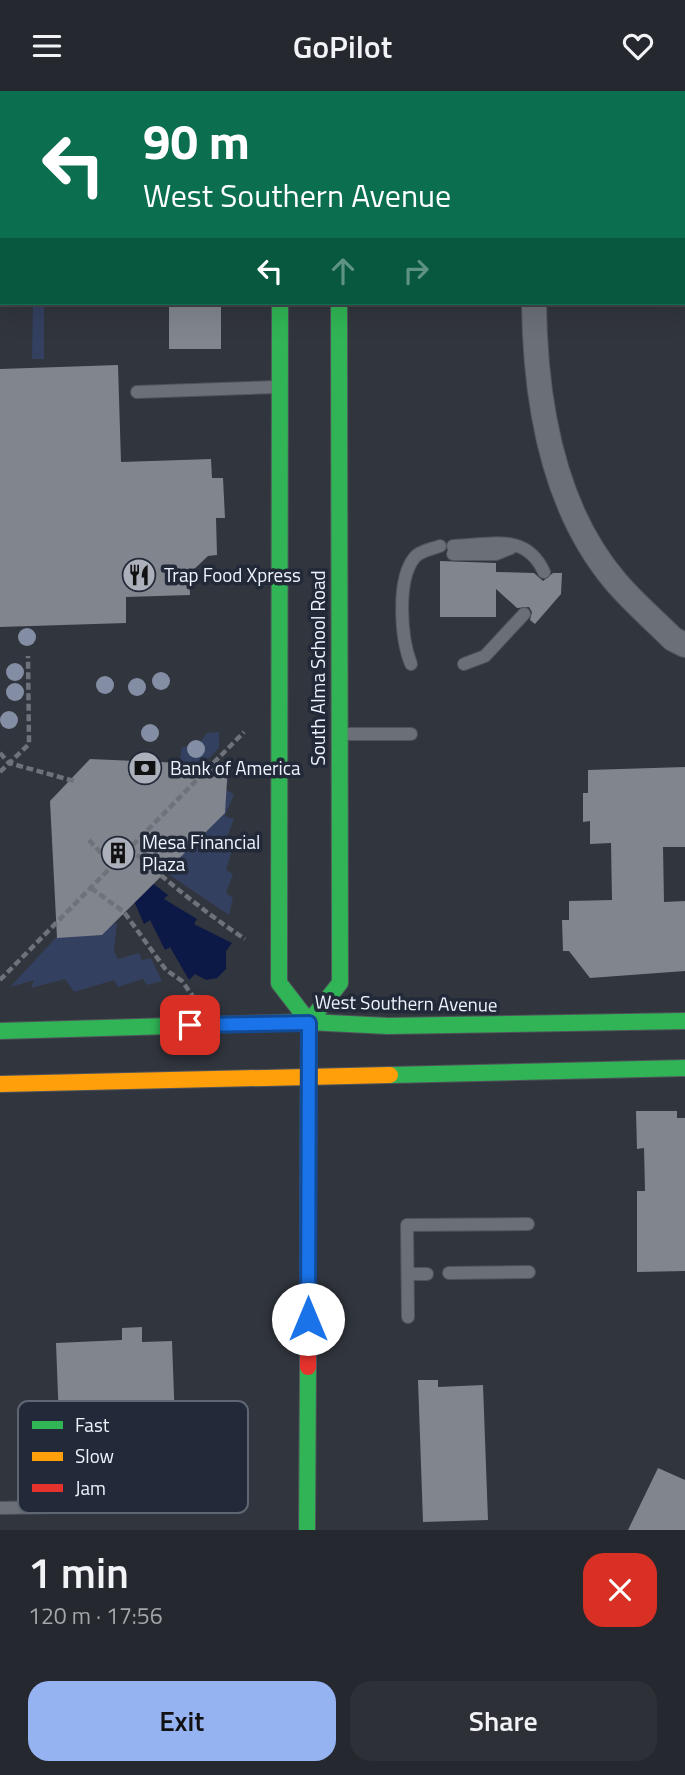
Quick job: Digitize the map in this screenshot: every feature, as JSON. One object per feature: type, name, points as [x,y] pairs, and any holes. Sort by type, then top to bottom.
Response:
[{"type":"main road","name":"South Alma School Road","points":[[280,305],[279,983],[309,1023],[340,983],[339,305]]},
{"type":"main road","name":"West Southern Avenue","points":[[0,1031],[309,1023],[388,1026],[685,1021]]},
{"type":"main road","points":[[307,1530],[309,1023]]},
{"type":"main road","points":[[0,1084],[685,1068]]},
{"type":"street","points":[[534,305],[535,362],[542,422],[579,523],[616,582],[673,639],[685,645]]},
{"type":"lane","points":[[137,392],[280,387]]},
{"type":"lane","points":[[411,664],[403,645],[404,574],[416,555],[446,550],[496,554],[521,544],[536,554],[544,572]]},
{"type":"lane","points":[[464,664],[485,656],[524,614]]},
{"type":"lane","points":[[339,734],[411,734]]},
{"type":"lane","points":[[408,1317],[407,1225],[528,1224]]},
{"type":"lane","points":[[449,1273],[529,1272]]},
{"type":"lane","points":[[408,1274],[427,1274]]},
{"type":"lane","points":[[0,1508],[18,1508]]},
{"type":"path","points":[[0,772],[29,744],[28,656]]},
{"type":"path","points":[[0,980],[244,732]]},
{"type":"path","points":[[0,753],[9,763],[74,781]]},
{"type":"path","points":[[89,841],[112,865]]},
{"type":"path","points":[[129,848],[191,898],[200,910],[245,939]]},
{"type":"path","points":[[90,888],[124,912],[166,970],[182,981],[197,1003]]},
{"type":"shaded area","points":[[33,305],[44,305],[44,359],[32,359]]},
{"type":"shaded area","points":[[219,732],[219,748],[174,793],[182,747],[197,746],[207,733]]},
{"type":"shaded area","points":[[232,762],[226,790],[234,794],[225,816],[234,819],[225,842],[233,847],[226,870],[233,874],[226,893],[233,898],[229,915],[168,874],[176,850],[180,812]]},
{"type":"shaded area","points":[[147,879],[168,895],[164,899],[197,919],[194,924],[232,943],[226,951],[226,969],[217,978],[206,980],[195,974],[189,980],[170,947],[165,950],[150,920],[144,924],[134,901]]},
{"type":"shaded area","points":[[117,923],[114,951],[118,959],[139,953],[142,960],[151,958],[162,981],[147,985],[143,979],[118,987],[114,980],[74,992],[65,979],[31,988],[34,980],[10,987],[64,929],[94,932]]},
{"type":"building","points":[[169,305],[221,305],[221,349],[169,349]]},
{"type":"building","points":[[118,365],[121,462],[211,459],[212,478],[223,478],[225,518],[216,518],[217,555],[208,556],[189,574],[190,595],[126,597],[126,623],[0,627],[0,369]]},
{"type":"building","points":[[440,561],[496,563],[496,572],[534,573],[543,581],[553,573],[562,573],[561,594],[535,624],[530,620],[532,612],[529,607],[517,608],[496,589],[496,617],[440,617]]},
{"type":"building","name":"Mesa Financial Plaza","points":[[90,759],[228,765],[225,813],[102,935],[57,938],[50,801]]},
{"type":"building","points":[[685,767],[685,847],[663,847],[664,902],[685,901],[685,971],[590,978],[569,951],[563,951],[562,920],[569,920],[569,901],[612,900],[611,843],[590,844],[590,821],[583,822],[583,793],[588,793],[588,770]]},
{"type":"building","points":[[636,1111],[677,1111],[677,1118],[685,1118],[685,1271],[637,1272],[637,1191],[645,1191],[644,1148],[637,1149]]},
{"type":"building","points":[[142,1327],[142,1342],[172,1341],[174,1401],[58,1401],[56,1343],[122,1340],[122,1328]]},
{"type":"building","points":[[418,1380],[438,1380],[438,1387],[483,1385],[488,1520],[423,1522]]},
{"type":"building","points":[[658,1468],[685,1480],[685,1530],[628,1530]]},
{"type":"traffic: fast","points":[[280,305],[279,983],[309,1022],[308,1198]]},
{"type":"traffic: fast","points":[[309,1022],[340,983],[339,305]]},
{"type":"traffic: fast","points":[[0,1031],[309,1022],[388,1026],[685,1021]]},
{"type":"traffic: fast","points":[[390,1075],[685,1068]]},
{"type":"traffic: fast","points":[[307,1530],[308,1367]]},
{"type":"traffic: slow","points":[[0,1084],[390,1075]]},
{"type":"traffic: jam","points":[[308,1198],[308,1367]]},
{"type":"place","name":"Trap Food Xpress","points":[[139,575]]},
{"type":"place","name":"Bank of America","points":[[145,768]]},
{"type":"place","name":"Mesa Financial Plaza","points":[[118,853]]},
{"type":"route","points":[[190,1025],[309,1023],[308,1319]]}]
